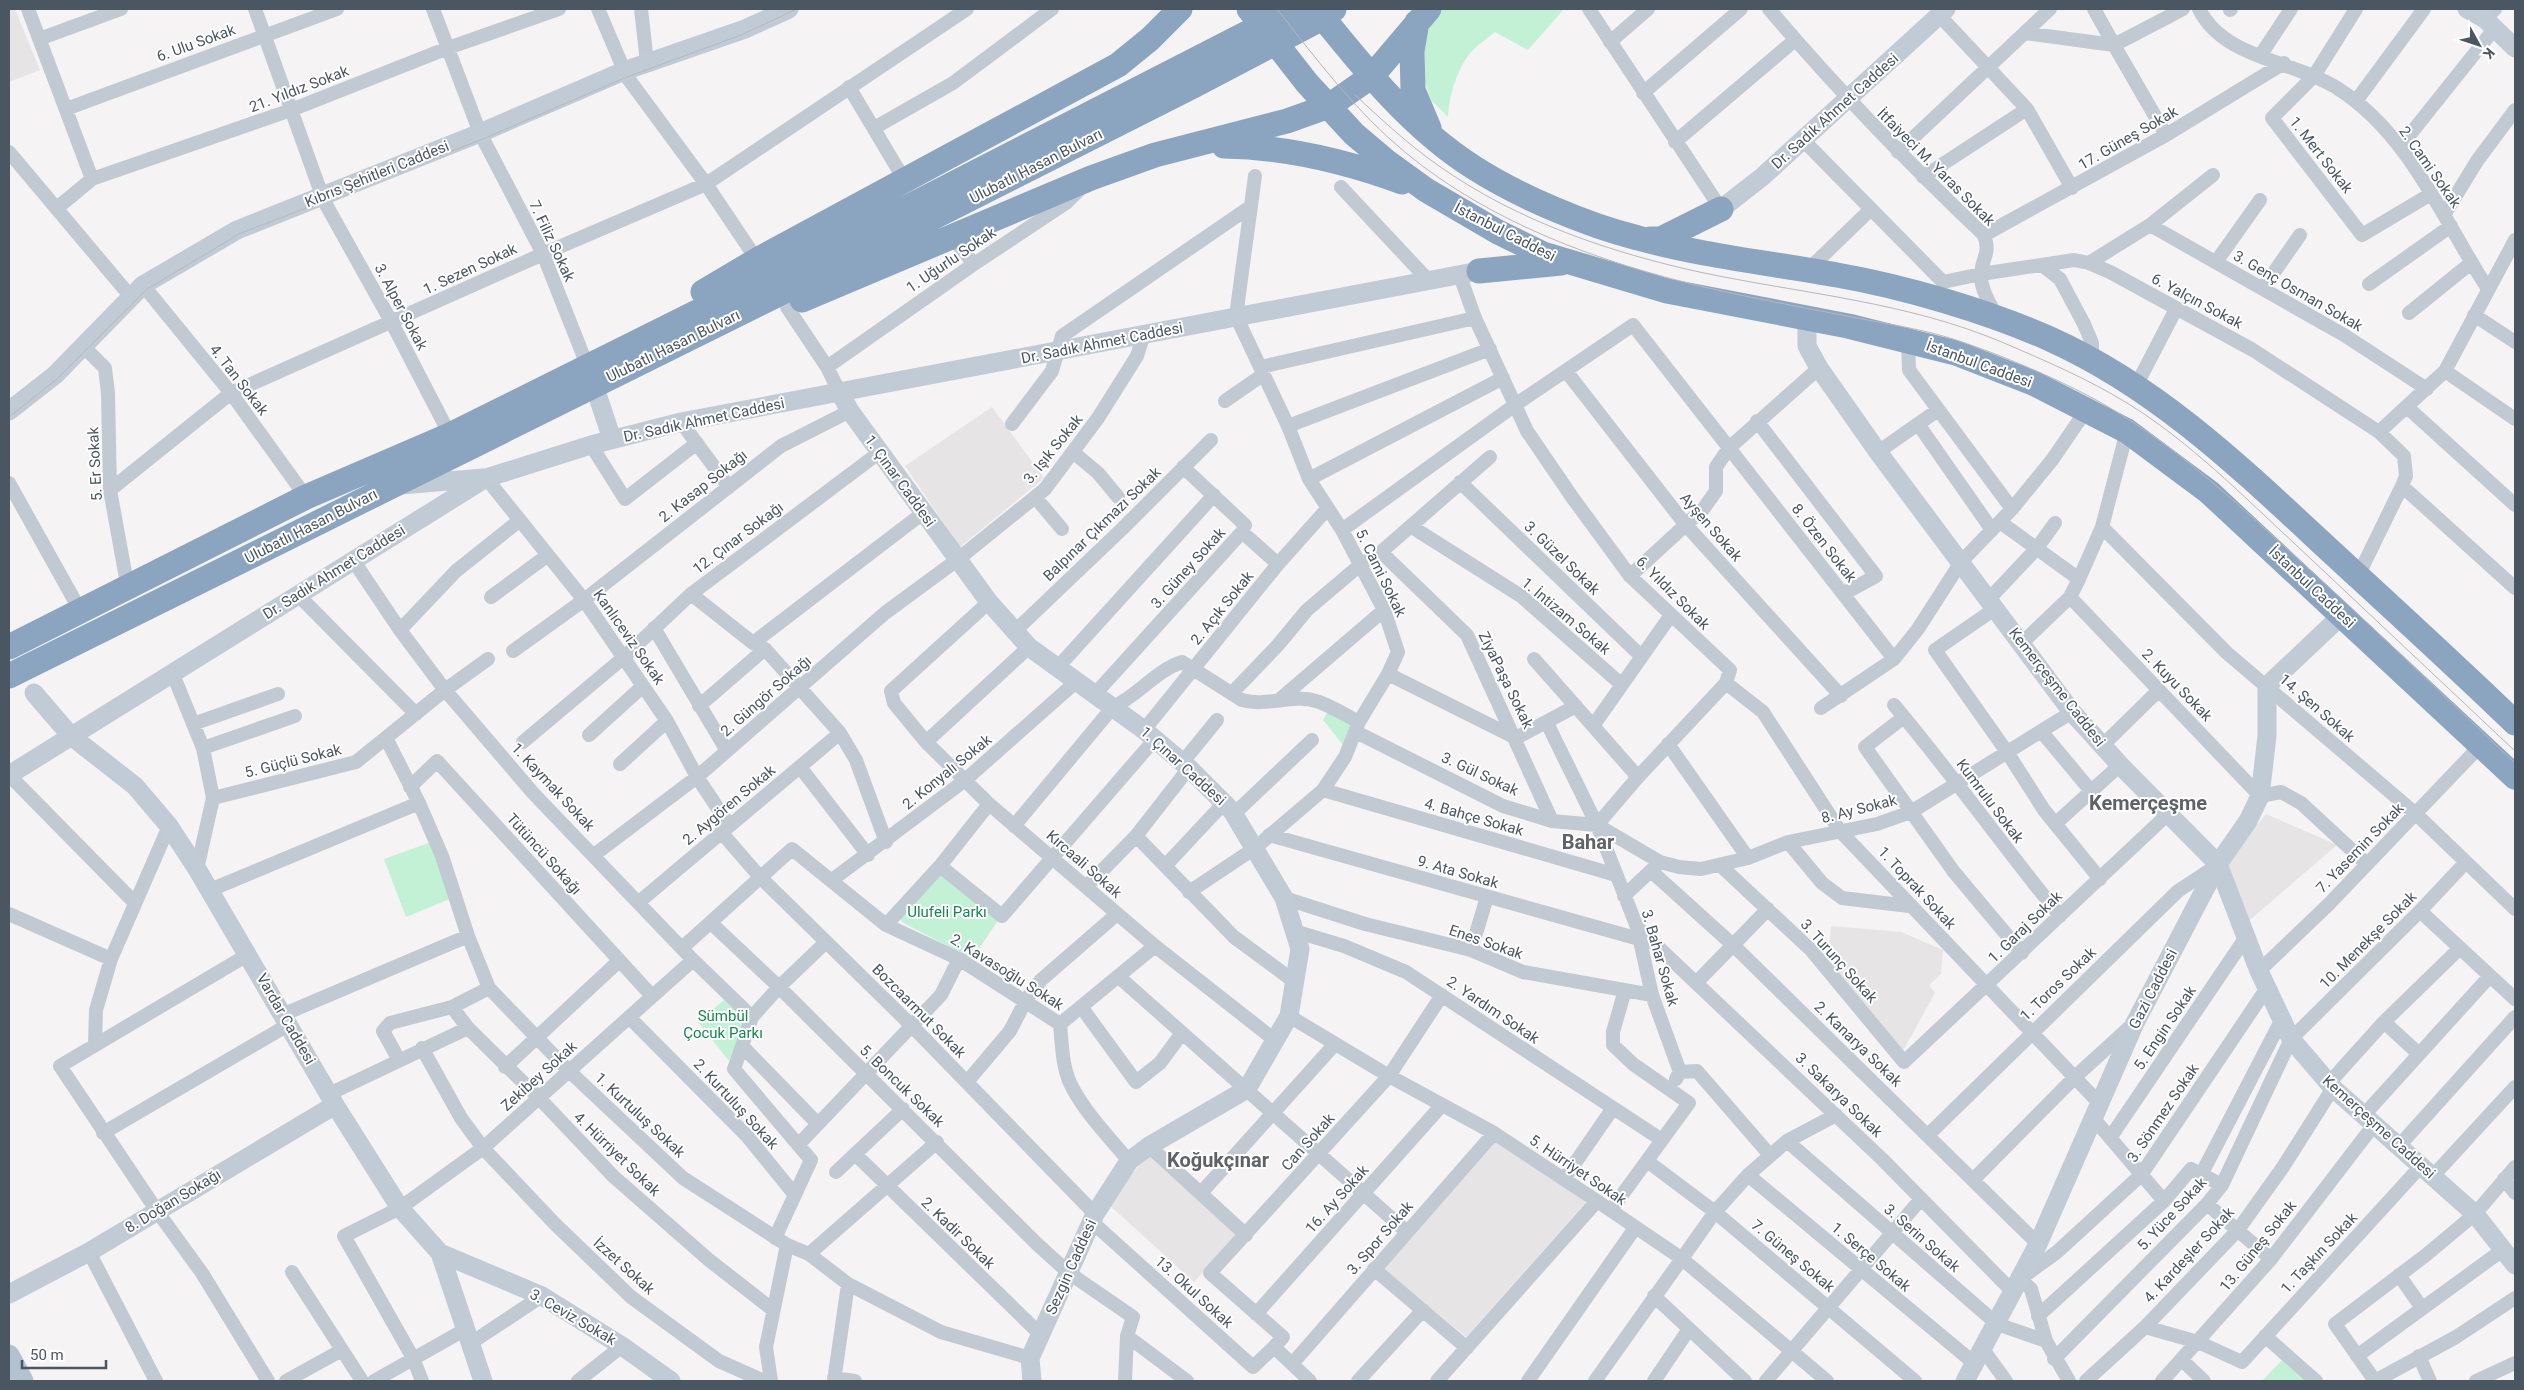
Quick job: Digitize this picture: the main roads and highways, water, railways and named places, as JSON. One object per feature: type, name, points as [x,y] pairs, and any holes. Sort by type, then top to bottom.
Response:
[{"type":"highway","name":"İstanbul Caddesi","points":[[1249,9],[1307,83],[1354,134],[1386,161],[1426,190],[1498,232],[1564,262],[1667,292],[1848,326],[1956,353],[2033,383],[2127,431],[2209,492],[2515,777]]},
{"type":"highway","name":"Ulubatlı Hasan Bulvarı","points":[[9,647],[128,589],[306,497],[450,435],[587,365],[912,205],[1294,9]]},
{"type":"highway","points":[[1316,9],[1372,76],[1432,137],[1473,168],[1540,201],[1586,221],[1637,238],[1704,252],[1864,280],[1998,319],[2050,339],[2092,360],[2136,386],[2233,460],[2515,723]]},
{"type":"highway","name":"Ulubatlı Hasan Bulvarı","points":[[9,676],[861,254],[1167,99],[1313,23],[1334,9]]},
{"type":"highway","points":[[623,348],[669,312],[757,260],[1118,65],[1150,39],[1178,10]]},
{"type":"highway","points":[[527,418],[597,394],[787,307],[1091,178],[1187,146],[1241,134],[1287,121],[1329,106],[1372,76],[1415,13]]},
{"type":"highway","points":[[1415,13],[1412,51],[1413,90],[1432,137]]},
{"type":"highway","points":[[1241,134],[1315,140],[1349,146],[1386,161]]},
{"type":"highway","points":[[1187,146],[1253,146],[1323,158],[1348,163],[1426,190]]},
{"type":"highway","points":[[1637,238],[1661,239],[1721,209]]},
{"type":"highway","points":[[1704,252],[1696,244],[1694,238],[1721,209]]},
{"type":"highway","points":[[1469,273],[1509,257],[1509,244],[1498,232]]},
{"type":"highway","points":[[1469,273],[1564,262]]},
{"type":"main road","name":"Kıbrıs Şehitleri Caddesi","points":[[9,411],[55,375],[137,291],[237,230],[480,133],[624,71],[745,29],[789,9]]},
{"type":"main road","points":[[2467,9],[2492,19],[2515,48]]},
{"type":"main road","name":"Dr. Sadık Ahmet Caddesi","points":[[1721,209],[1762,177],[1943,12]]},
{"type":"main road","name":"Dr. Sadık Ahmet Caddesi","points":[[9,775],[486,478],[591,444],[681,422],[840,393],[1060,343],[1144,334],[1430,282],[1469,273]]},
{"type":"main road","name":"Kemerçeşme Caddesi","points":[[1807,319],[1807,346],[1819,368],[1878,452],[2072,712],[2120,765],[2218,864],[2263,980],[2291,1039],[2331,1085],[2368,1121],[2475,1214],[2515,1265]]},
{"type":"main road","name":"1. Çınar Caddesi","points":[[840,393],[850,411],[957,560],[1014,631],[1029,647],[1149,734],[1186,766],[1262,842],[1284,898],[1300,948],[1289,1016],[1276,1041],[1247,1089],[1149,1146],[1129,1161]]},
{"type":"main road","points":[[597,394],[612,439]]},
{"type":"main road","points":[[390,486],[486,478]]},
{"type":"main road","name":"Gazi Caddesi","points":[[1965,1381],[2038,1244],[2135,1023],[2218,864],[2248,821],[2260,796],[2267,736],[2268,686],[2342,615]]},
{"type":"main road","name":"Vardar Caddesi","points":[[34,693],[71,736],[136,786],[168,826],[197,869],[332,1100],[400,1208],[440,1253],[483,1381]]},
{"type":"main road","name":"8. Doğan Sokağı","points":[[9,1294],[89,1252],[332,1100]]},
{"type":"main road","name":"Sezgin Caddesi","points":[[1032,1381],[1030,1358],[1040,1334],[1093,1218],[1129,1161]]},
{"type":"main road","name":"3. Ceviz Sokak","points":[[440,1253],[542,1296],[622,1346],[671,1381]]},
{"type":"main road","points":[[9,1355],[23,1381]]},
{"type":"tram line","points":[[9,417],[57,379],[147,289],[239,234],[483,139],[627,77],[741,35],[797,9]]},
{"type":"tram line","points":[[1277,9],[1338,85],[1388,137],[1439,178],[1510,220],[1586,252],[1665,277],[1725,292],[1914,329],[1953,339],[2028,367],[2071,387],[2133,422],[2190,464],[2271,534],[2515,763]]},
{"type":"tram line","points":[[1355,95],[1417,150],[1469,186],[1533,219],[1566,233],[1634,256],[1669,265],[1856,300],[1931,318],[1968,329],[2004,343],[2067,371],[2112,394],[2172,434],[2214,469],[2515,751]]},
{"type":"district","name":"Kemerçeşme","points":[[2148,803]]},
{"type":"district","name":"Bahar","points":[[1588,842]]},
{"type":"district","name":"Koğukçınar","points":[[1218,1160]]},
{"type":"park label","name":"Ulufeli Parkı","points":[[947,912]]},
{"type":"park label","name":"Sümbül Çocuk Parkı","points":[[723,1024]]}]
